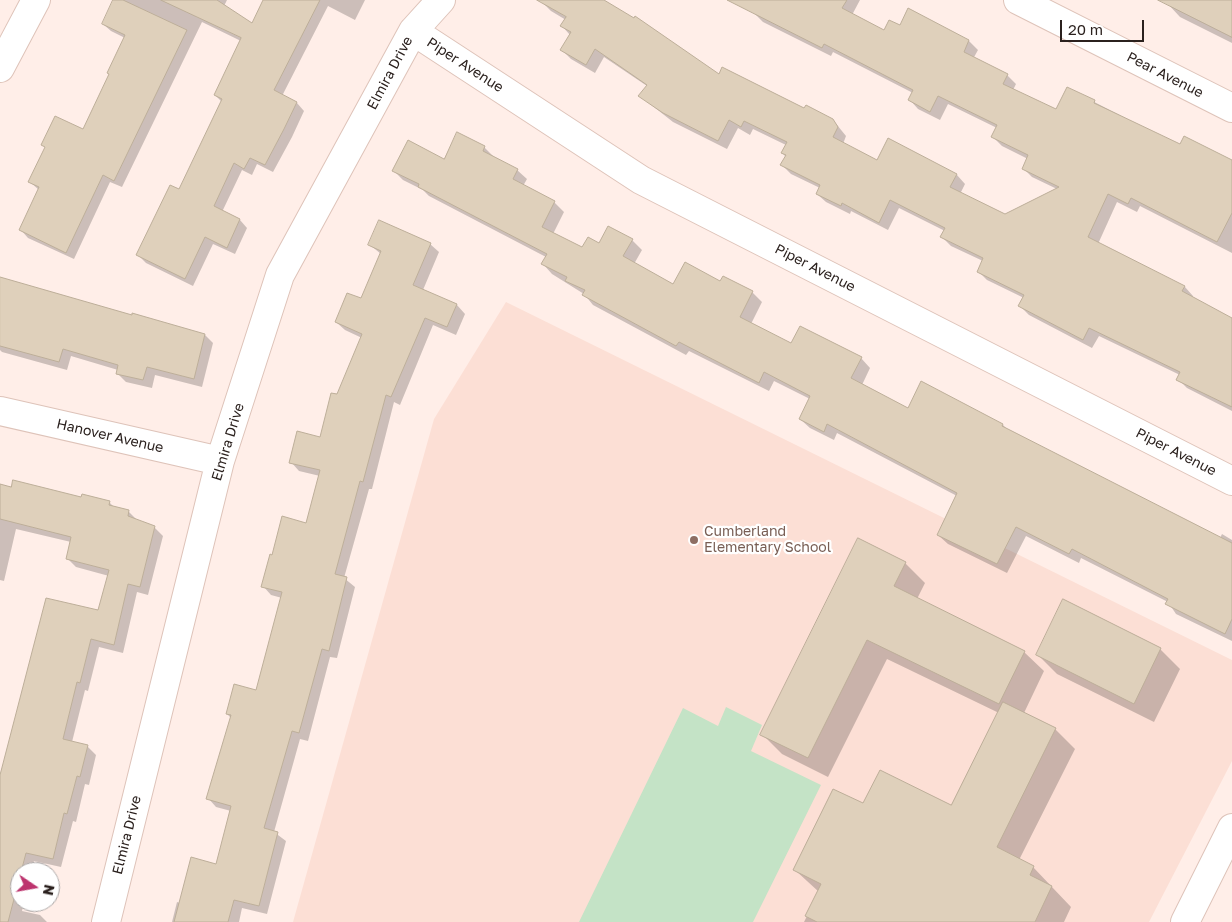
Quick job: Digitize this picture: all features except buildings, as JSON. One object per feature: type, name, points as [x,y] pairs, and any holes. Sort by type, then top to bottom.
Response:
[{"type":"street","points":[[0,68],[36,0]]},
{"type":"street","name":"Elmira Drive","points":[[106,922],[220,461],[280,275],[413,31],[441,0]]},
{"type":"street","name":"Pear Avenue","points":[[1018,0],[1232,108]]},
{"type":"street","name":"Piper Avenue","points":[[413,31],[641,180],[1232,481]]},
{"type":"street","name":"Hanover Avenue","points":[[0,410],[220,461]]},
{"type":"street","points":[[1185,922],[1232,828]]},
{"type":"shaded area","name":"Cumberland Elementary School","points":[[506,302],[1232,660],[1232,761],[1149,922],[293,922],[434,419]]},
{"type":"green space","points":[[726,707],[762,725],[751,751],[821,785],[753,922],[579,922],[683,708],[718,726]]},
{"type":"place","name":"Cumberland Elementary School","points":[[694,540]]}]
